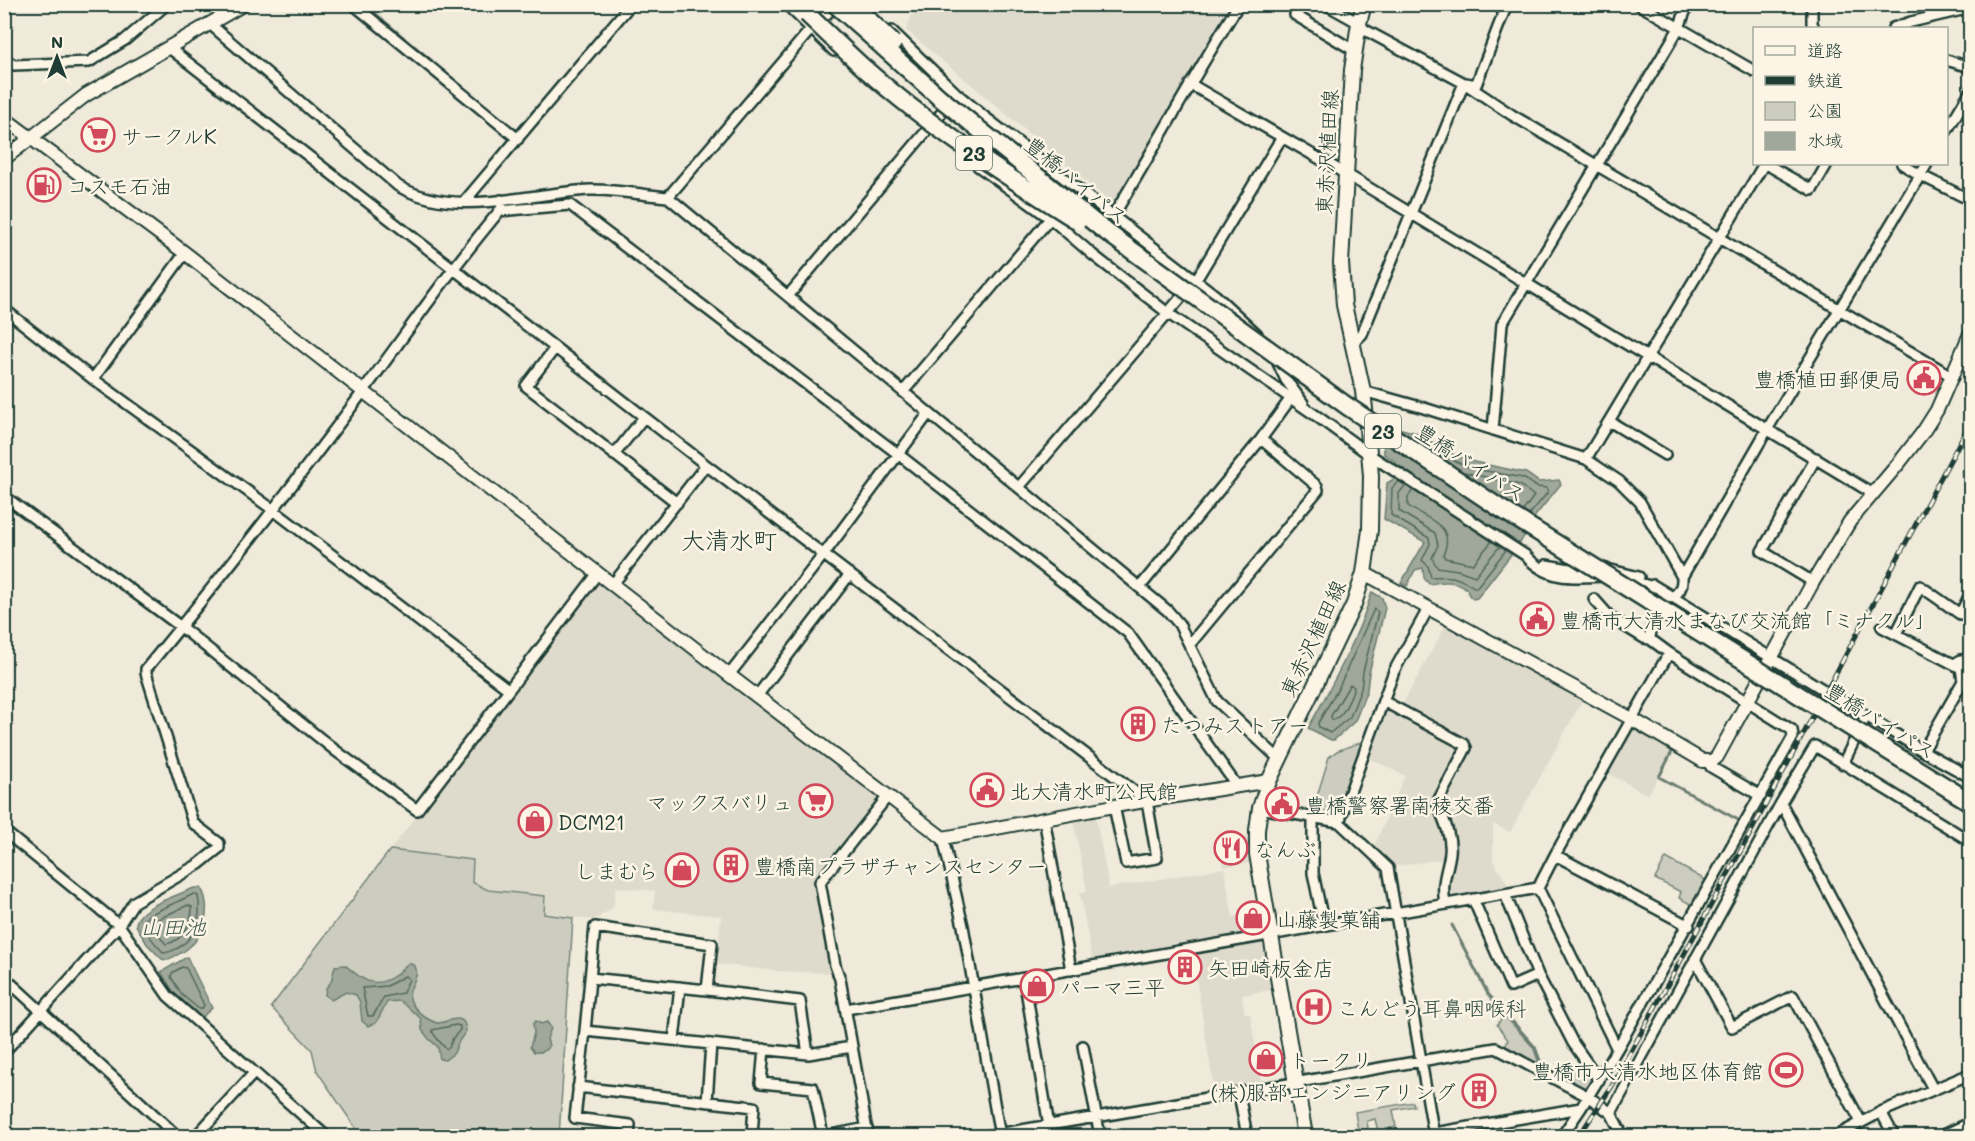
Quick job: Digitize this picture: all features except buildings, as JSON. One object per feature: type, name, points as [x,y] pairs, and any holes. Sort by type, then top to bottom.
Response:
[{"type":"highway","name":"豊橋バイパス","points":[[836,4],[965,118],[1101,228],[1347,406],[1497,507],[1970,802]]},
{"type":"highway","name":"23","points":[[852,4],[950,96],[965,118]]},
{"type":"highway","name":"23","points":[[805,16],[865,69],[1008,177],[1158,270]]},
{"type":"highway","name":"23","points":[[1913,766],[1971,797]]},
{"type":"main road","name":"東赤沢植田線","points":[[1305,1137],[1257,854],[1257,830],[1260,808],[1269,781],[1354,604],[1365,573],[1370,530],[1370,455],[1363,392],[1344,305],[1341,263],[1352,70],[1364,4]]},
{"type":"street","points":[[4,59],[14,65],[89,62],[125,40],[167,4]]},
{"type":"street","points":[[4,159],[86,95],[244,4]]},
{"type":"street","points":[[353,4],[518,139]]},
{"type":"street","points":[[464,202],[631,4]]},
{"type":"street","points":[[786,4],[805,16],[863,78],[928,130],[1050,218],[1169,314],[1370,455],[1545,570],[1571,578],[1608,575],[1658,588],[1923,751],[1971,777]]},
{"type":"street","points":[[668,197],[805,16],[836,4]]},
{"type":"street","points":[[864,4],[957,94],[1233,309],[1269,346],[1286,380],[1305,405],[1318,417]]},
{"type":"street","points":[[1113,216],[1239,4]]},
{"type":"street","points":[[1300,4],[1295,15],[1355,51]]},
{"type":"street","points":[[1325,4],[1359,23],[1365,30],[1464,83],[1512,114],[1953,377]]},
{"type":"street","points":[[1464,83],[1476,85],[1507,4]]},
{"type":"street","points":[[1638,4],[1753,70]]},
{"type":"street","points":[[1493,430],[1502,324],[1679,28],[1688,4]]},
{"type":"street","points":[[1813,5],[1814,27]]},
{"type":"street","points":[[1896,27],[1971,8]]},
{"type":"street","points":[[210,24],[398,186],[429,199],[464,202],[501,200],[590,190],[668,197],[1140,587],[1174,618],[1190,644],[1217,701],[1279,759]]},
{"type":"street","points":[[168,47],[706,465],[1147,801],[1158,858],[1125,863],[1114,806]]},
{"type":"street","points":[[1948,60],[1971,68]]},
{"type":"street","points":[[1352,344],[1362,334],[1464,83]]},
{"type":"street","points":[[1190,84],[1346,174],[1872,493]]},
{"type":"street","points":[[1948,130],[1971,92]]},
{"type":"street","points":[[788,296],[957,94]]},
{"type":"street","points":[[4,118],[185,253],[943,838],[956,888],[1000,1135]]},
{"type":"street","points":[[1019,487],[1196,280],[1282,137]]},
{"type":"street","points":[[1586,459],[1764,165]]},
{"type":"street","points":[[1767,165],[1812,190],[1826,165]]},
{"type":"street","points":[[1904,165],[1971,200]]},
{"type":"street","points":[[1562,1137],[1589,1097],[1689,926],[1792,739],[1792,730],[1652,643],[1651,629],[1664,600],[1675,597],[1681,588],[1682,577],[1768,428],[1926,165]]},
{"type":"street","points":[[903,392],[1077,188]]},
{"type":"street","points":[[4,1052],[119,925],[134,902],[199,864],[219,848],[219,843],[193,823],[146,669],[364,391],[453,268],[502,208],[501,200]]},
{"type":"street","points":[[499,211],[570,204],[1128,633],[1237,786]]},
{"type":"street","points":[[93,379],[185,253]]},
{"type":"street","points":[[4,309],[93,379],[272,509],[508,689]]},
{"type":"street","points":[[1708,762],[1718,757],[1813,582],[1850,521],[1923,432],[1937,410],[1971,334]]},
{"type":"street","points":[[555,348],[526,386],[677,503]]},
{"type":"street","points":[[1363,392],[1424,408],[1586,459],[1613,476],[1640,502],[1682,577]]},
{"type":"street","points":[[1140,587],[1261,439],[1291,398]]},
{"type":"street","points":[[729,675],[824,554],[929,413]]},
{"type":"street","points":[[614,454],[644,417]]},
{"type":"street","points":[[1609,421],[1665,455]]},
{"type":"street","points":[[1190,644],[1318,490],[1317,486],[1261,439]]},
{"type":"street","points":[[1813,582],[1762,551],[1816,458]]},
{"type":"street","points":[[613,584],[706,465]]},
{"type":"street","points":[[1971,469],[1969,472],[1971,479]]},
{"type":"street","points":[[4,496],[181,627],[336,751],[417,810],[598,573]]},
{"type":"street","points":[[1365,573],[1632,719],[1708,762],[1711,767],[1761,796]]},
{"type":"street","points":[[757,696],[850,574]]},
{"type":"street","points":[[1896,634],[1920,586],[1960,614],[1971,596]]},
{"type":"street","points":[[1594,599],[1610,617],[1644,638],[1650,639]]},
{"type":"street","points":[[1339,822],[1394,671],[1428,609]]},
{"type":"street","points":[[1882,627],[1961,668],[1963,681],[1923,751]]},
{"type":"street","points":[[1538,888],[1668,653]]},
{"type":"street","points":[[1954,664],[1961,660],[1971,659]]},
{"type":"street","points":[[1383,701],[1464,744],[1466,748],[1437,803],[1444,817],[1450,845],[1442,884],[1444,904]]},
{"type":"street","points":[[1843,764],[1866,716]]},
{"type":"street","points":[[1611,1113],[1781,803],[1815,746],[1971,841]]},
{"type":"street","points":[[943,838],[1044,818],[1269,781]]},
{"type":"street","points":[[764,1049],[761,1083],[813,1088],[825,1137],[868,1132],[820,882],[888,796]]},
{"type":"street","points":[[1781,803],[1932,1089]]},
{"type":"street","points":[[1260,808],[1339,822],[1388,868],[1434,1135],[1581,1108]]},
{"type":"street","points":[[1313,817],[1313,873],[1324,926]]},
{"type":"street","points":[[1044,818],[1071,970]]},
{"type":"street","points":[[4,831],[119,925],[168,996],[326,1137]]},
{"type":"street","points":[[1555,855],[1689,926]]},
{"type":"street","points":[[846,1009],[1538,888]]},
{"type":"street","points":[[1538,888],[1617,1049]]},
{"type":"street","points":[[1505,894],[1538,975],[1573,1043],[1599,1080]]},
{"type":"street","points":[[1473,899],[1511,987],[1538,975]]},
{"type":"street","points":[[629,1137],[630,1125],[575,1118],[595,927],[712,944],[708,990]]},
{"type":"street","points":[[1695,959],[1732,1027],[1794,996],[1861,1122]]},
{"type":"street","points":[[4,976],[177,1137]]},
{"type":"street","points":[[590,978],[800,1001],[808,1054]]},
{"type":"street","points":[[1024,978],[1049,1126]]},
{"type":"street","points":[[674,1040],[680,987]]},
{"type":"street","points":[[585,1031],[808,1054],[852,1047]]},
{"type":"street","points":[[707,1101],[711,1044]]},
{"type":"street","points":[[1083,1046],[1100,1137]]},
{"type":"street","points":[[986,1137],[1496,1048],[1589,1097],[1611,1113],[1623,1137]]},
{"type":"street","points":[[196,1137],[254,1073]]},
{"type":"street","points":[[1836,1137],[1861,1122],[1932,1089],[1971,1074]]},
{"type":"street","points":[[578,1087],[754,1107],[752,1137]]},
{"type":"street","points":[[1239,1094],[1247,1137]]},
{"type":"street","points":[[1881,1113],[1894,1137]]},
{"type":"street","points":[[1941,1137],[1971,1123]]},
{"type":"shaded area","points":[[916,5],[1232,5],[1114,205],[906,30]]},
{"type":"shaded area","points":[[598,583],[879,796],[815,877],[833,973],[778,971],[717,964],[721,916],[653,909],[655,891],[616,887],[613,908],[594,920],[545,913],[546,895],[488,890],[472,882],[474,859],[390,850]]},
{"type":"shaded area","points":[[1446,625],[1583,699],[1510,832],[1493,824],[1493,860],[1510,889],[1448,900],[1447,817],[1442,804],[1472,746],[1470,742],[1402,705]]},
{"type":"shaded area","points":[[1391,710],[1460,747],[1461,750],[1432,806],[1437,815],[1445,851],[1443,859],[1390,867],[1372,851],[1405,776],[1367,757],[1386,711]]},
{"type":"shaded area","points":[[1629,727],[1673,751],[1648,795],[1604,771]]},
{"type":"shaded area","points":[[1095,814],[1109,887],[1103,889],[1224,868],[1233,917],[1259,912],[1261,925],[1251,927],[1252,936],[1093,964],[1080,893],[1087,891],[1073,818]]},
{"type":"shaded area","points":[[1248,837],[1250,863],[1224,867],[1220,842]]},
{"type":"shaded area","points":[[1263,940],[1271,990],[1242,995],[1245,1014],[1250,1014],[1262,1087],[1215,1095],[1192,952]]},
{"type":"green space","points":[[1361,742],[1362,754],[1337,817],[1312,813],[1329,757],[1337,751]]},
{"type":"green space","points":[[390,850],[473,860],[472,882],[488,890],[545,896],[544,914],[573,918],[559,1136],[442,1136],[428,1132],[421,1136],[361,1136],[317,1071],[312,1050],[271,1007]]},
{"type":"green space","points":[[1666,858],[1709,882],[1696,907],[1679,898],[1681,892],[1655,879]]},
{"type":"green space","points":[[1504,1015],[1533,1047],[1540,1066],[1505,1048],[1508,1040],[1497,1025]]},
{"type":"green space","points":[[1582,1063],[1591,1082],[1585,1088],[1580,1089],[1561,1076]]},
{"type":"green space","points":[[1413,1102],[1414,1106],[1393,1110],[1396,1127],[1390,1128],[1391,1136],[1379,1136],[1375,1119],[1367,1121],[1369,1136],[1359,1136],[1355,1112]]},
{"type":"water","points":[[1390,426],[1417,433],[1450,453],[1474,462],[1526,473],[1539,482],[1559,480],[1561,484],[1536,515],[1520,543],[1477,598],[1473,599],[1467,589],[1458,584],[1444,582],[1429,584],[1424,578],[1423,568],[1415,570],[1407,586],[1401,583],[1425,542],[1384,519],[1387,483],[1394,479],[1396,462],[1384,454],[1383,432]]},
{"type":"water","points":[[1372,592],[1382,598],[1385,608],[1367,690],[1355,721],[1334,740],[1331,740],[1308,728],[1352,645]]},
{"type":"water","name":"山田池","points":[[194,888],[201,888],[206,904],[202,929],[185,951],[166,960],[162,959],[147,944],[136,925],[138,919],[150,907]]},
{"type":"water","points":[[187,957],[212,1008],[200,1019],[177,998],[161,972]]},
{"type":"water","points":[[409,963],[416,969],[410,999],[416,1010],[437,1023],[459,1019],[465,1025],[466,1031],[454,1053],[445,1060],[440,1059],[438,1047],[422,1030],[421,1019],[400,1001],[387,1002],[376,1023],[368,1026],[362,1021],[360,1002],[356,995],[346,992],[331,1000],[325,995],[335,966],[345,965],[356,975],[368,981],[380,982],[396,975]]},
{"type":"water","points":[[536,1021],[541,1024],[547,1022],[551,1028],[547,1039],[549,1046],[540,1052],[534,1052],[530,1047],[534,1033],[533,1024]]},
{"type":"waterway","points":[[364,4],[404,38]]},
{"type":"waterway","points":[[414,46],[432,61]]},
{"type":"waterway","points":[[1631,727],[1673,750],[1659,777],[1742,822]]},
{"type":"waterway","points":[[1452,925],[1488,994],[1535,1047],[1543,1069]]},
{"type":"railway","points":[[1579,1136],[1612,1086],[1970,423]]},
{"type":"place","name":"サークルK","points":[[98,135]]},
{"type":"place","name":"コスモ石油","points":[[44,185]]},
{"type":"place","name":"豊橋植田郵便局","points":[[1924,378]]},
{"type":"place","name":"豊橋市大清水まなび交流館「ミナクル」","points":[[1537,619]]},
{"type":"place","name":"たつみストアー","points":[[1138,724]]},
{"type":"place","name":"北大清水町公民館","points":[[987,790]]},
{"type":"place","name":"マックスバリュ","points":[[816,801]]},
{"type":"place","name":"豊橋警察署南稜交番","points":[[1282,804]]},
{"type":"place","name":"DCM21","points":[[535,821]]},
{"type":"place","name":"なんぶ","points":[[1231,848]]},
{"type":"place","name":"豊橋南プラザチャンスセンター","points":[[731,865]]},
{"type":"place","name":"しまむら","points":[[682,870]]},
{"type":"place","name":"山藤製菓舗","points":[[1253,918]]},
{"type":"place","name":"矢田崎板金店","points":[[1185,967]]},
{"type":"place","name":"パーマ三平","points":[[1037,986]]},
{"type":"place","name":"こんどう耳鼻咽喉科","points":[[1314,1007]]},
{"type":"place","name":"トークリ","points":[[1266,1059]]},
{"type":"place","name":"豊橋市大清水地区体育館","points":[[1786,1070]]},
{"type":"place","name":"(株)服部エンジニアリング","points":[[1479,1091]]},
{"type":"district","name":"大清水町","points":[[729,539]]}]
